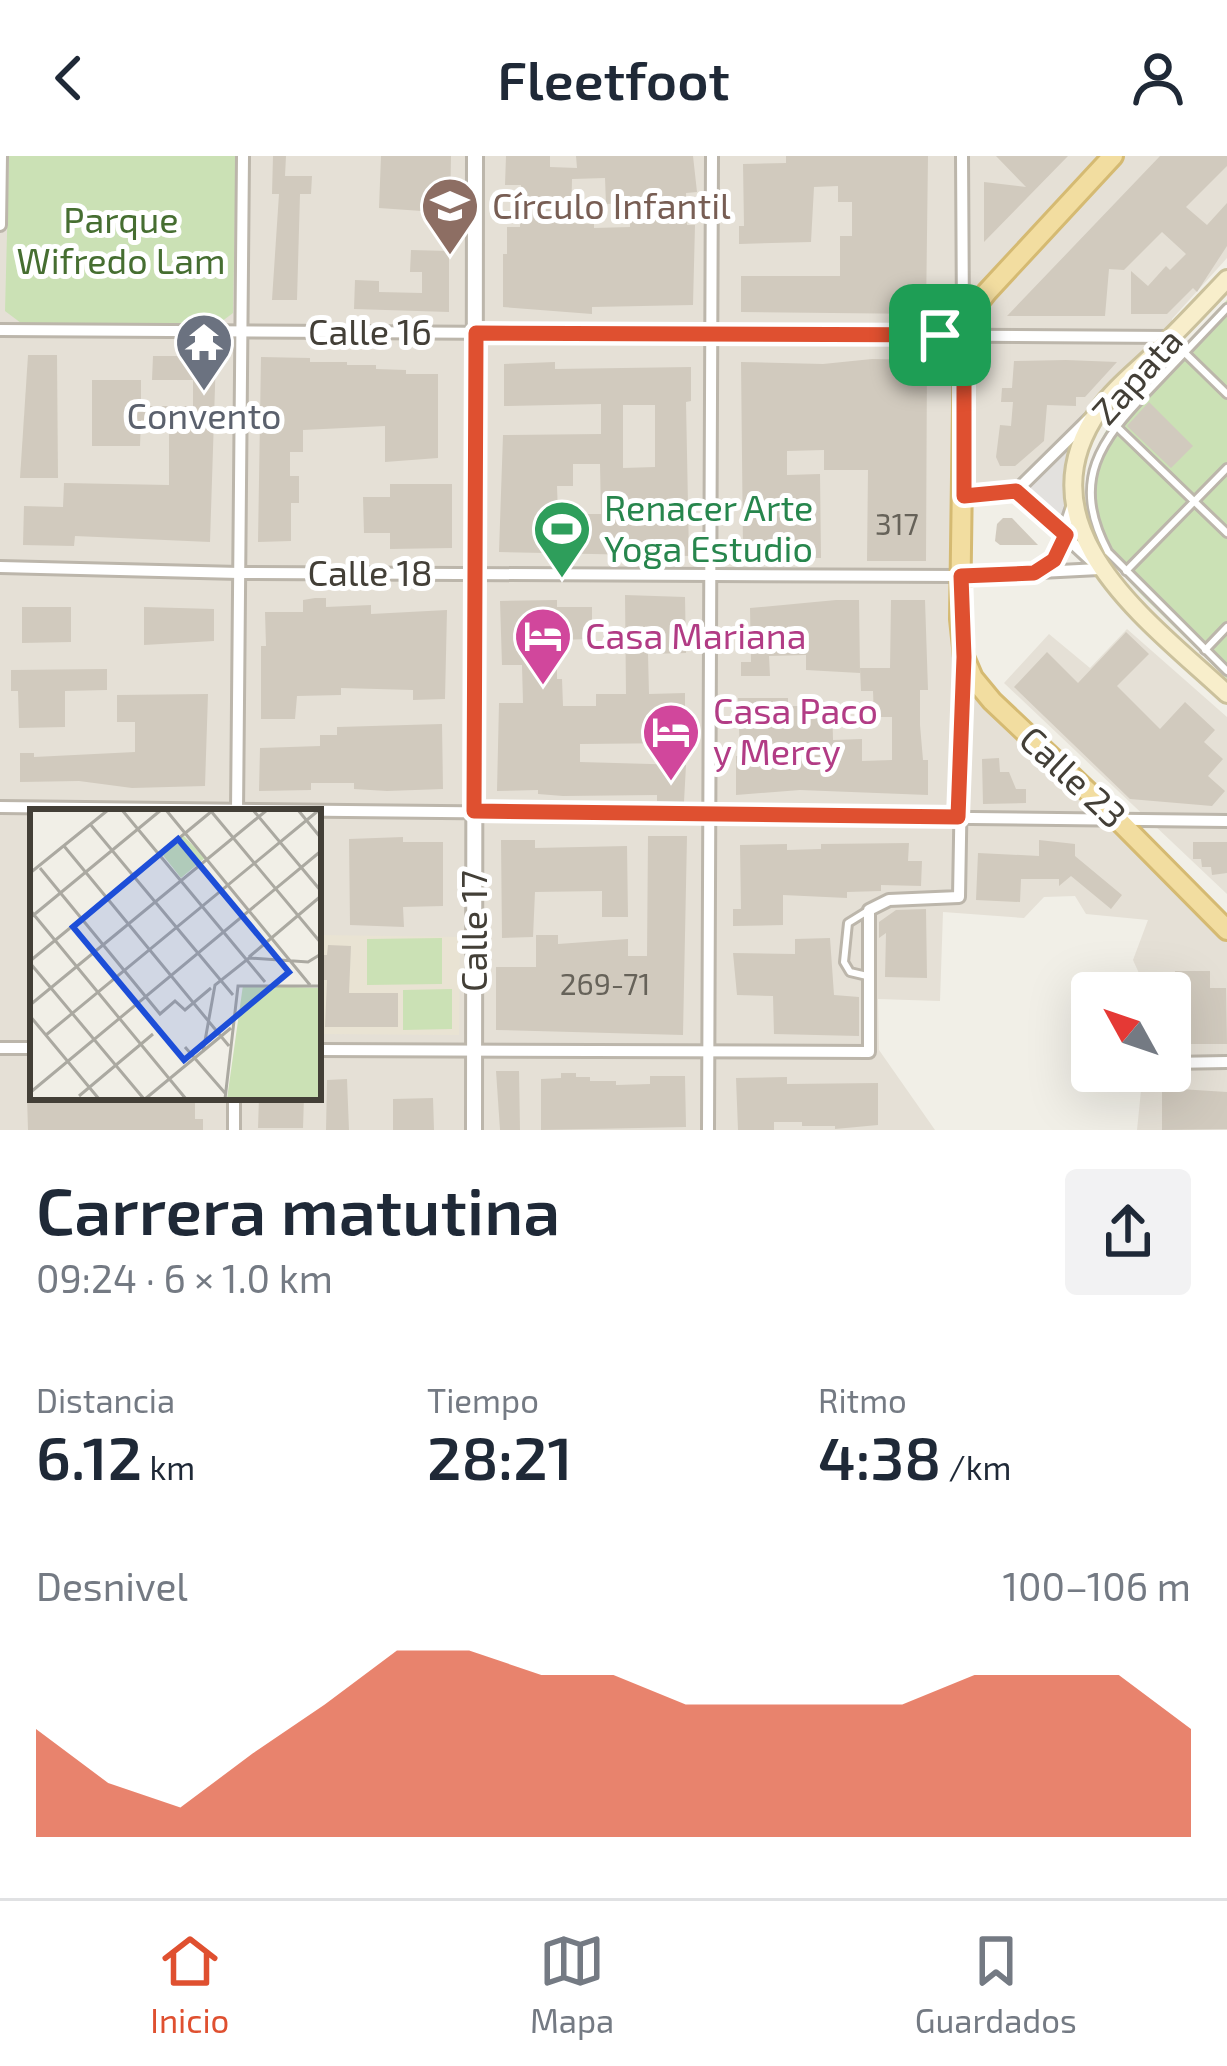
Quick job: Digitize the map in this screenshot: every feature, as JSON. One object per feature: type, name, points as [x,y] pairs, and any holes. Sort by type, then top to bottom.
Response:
[{"type":"main road","points":[[964,657],[964,335],[972,311],[987,292],[1113,156]]},
{"type":"main road","name":"Zapata","points":[[1080,498],[1080,452],[1100,409],[1227,279]]},
{"type":"main road","points":[[1080,498],[1086,546],[1099,569],[1227,694]]},
{"type":"main road","name":"Calle 23","points":[[964,657],[973,678],[992,701],[1227,930]]},
{"type":"street","points":[[0,225],[1,156]]},
{"type":"street","points":[[237,809],[243,156]]},
{"type":"street","name":"Calle 17","points":[[474,1130],[475,156]]},
{"type":"street","points":[[708,1130],[712,156]]},
{"type":"street","points":[[962,156],[964,335]]},
{"type":"street","name":"Calle 16","points":[[0,330],[1172,337]]},
{"type":"street","points":[[964,496],[1016,491],[1100,409]]},
{"type":"street","points":[[1016,491],[1099,569]]},
{"type":"street","points":[[1034,573],[1054,560],[1080,498]]},
{"type":"street","name":"Calle 18","points":[[0,567],[961,576],[1099,569]]},
{"type":"street","points":[[321,1050],[869,1052],[869,910],[889,900],[958,897],[964,657]]},
{"type":"street","points":[[0,807],[118,809]]},
{"type":"street","points":[[321,811],[1227,821]]},
{"type":"street","points":[[1191,1063],[1227,1062]]},
{"type":"lane","points":[[1227,308],[1115,425],[1080,498],[1102,540],[1126,571],[1227,671]]},
{"type":"lane","points":[[1184,352],[1227,394]]},
{"type":"lane","points":[[1115,425],[1227,533]]},
{"type":"lane","points":[[1126,571],[1227,468]]},
{"type":"lane","points":[[1205,650],[1227,627]]},
{"type":"lane","points":[[867,976],[850,972],[844,962],[848,922],[869,910]]},
{"type":"shaded area","points":[[0,156],[1227,156],[1227,258],[1172,319],[1172,337],[1016,491],[964,497],[960,619],[973,678],[1227,932],[1227,1130],[1137,1130],[1141,1092],[1191,1092],[1191,972],[1138,972],[1133,960],[1148,920],[1086,914],[1075,896],[1044,897],[1024,918],[943,912],[940,1001],[878,999],[879,1050],[935,1130],[0,1130]]},
{"type":"shaded area","points":[[1090,426],[1066,535],[1016,491]]},
{"type":"shaded area","points":[[1127,629],[1227,717],[1227,894],[1004,683],[1049,634],[1090,668]]},
{"type":"shaded area","points":[[321,935],[460,937],[459,1035],[321,1034]]},
{"type":"green space","name":"Parque Wifredo Lam","points":[[9,156],[236,156],[233,313],[217,325],[21,323],[5,311]]},
{"type":"green space","points":[[1227,300],[1227,679],[1115,565],[1091,523],[1086,501],[1095,451],[1111,423]]},
{"type":"green space","points":[[442,938],[442,984],[367,985],[367,939]]},
{"type":"green space","points":[[452,989],[452,1029],[403,1030],[403,990]]},
{"type":"building","points":[[273,156],[286,156],[285,176],[312,176],[311,194],[300,194],[297,300],[272,300],[279,194],[272,194]]},
{"type":"building","points":[[381,156],[451,156],[450,213],[379,208]]},
{"type":"building","points":[[506,156],[550,156],[550,167],[577,168],[576,156],[693,156],[697,192],[686,193],[687,225],[695,225],[693,305],[592,307],[592,314],[503,307],[503,254],[507,254],[507,227],[520,227],[521,185],[505,185]],"holes":[[[605,178],[606,204],[630,203],[630,227],[571,223],[572,179]]]},
{"type":"building","points":[[786,156],[928,156],[926,314],[741,312],[741,276],[840,276],[840,236],[852,236],[852,202],[838,202],[838,186],[814,187],[811,242],[739,244],[739,226],[744,226],[743,164],[786,163]]},
{"type":"building","points":[[996,156],[1068,156],[984,242],[984,182],[1026,187]]},
{"type":"building","points":[[1160,156],[1227,156],[1227,166],[1186,207],[1207,225],[1227,203],[1227,246],[1197,292],[1193,288],[1167,314],[1131,314],[1131,271],[1148,286],[1166,266],[1170,270],[1186,254],[1162,232],[1124,270],[1109,269],[1105,316],[1007,316]]},
{"type":"building","points":[[411,250],[449,251],[449,312],[354,309],[355,280],[379,281],[379,292],[422,293],[422,272],[410,272]]},
{"type":"building","points":[[28,355],[57,355],[58,478],[20,478]]},
{"type":"building","points":[[153,356],[216,356],[210,542],[75,536],[74,546],[23,545],[24,506],[63,507],[64,483],[169,485],[169,420],[141,420],[140,446],[92,446],[92,380],[141,380],[141,406],[193,406],[193,380],[152,380]]},
{"type":"building","points":[[261,357],[310,358],[310,362],[406,370],[406,374],[438,374],[438,458],[385,462],[385,426],[303,430],[303,452],[290,452],[290,476],[299,476],[299,503],[291,503],[291,541],[258,542]]},
{"type":"building","points":[[927,360],[926,561],[867,561],[868,470],[824,470],[824,450],[787,451],[787,475],[820,474],[821,558],[801,558],[801,550],[743,550],[741,362],[823,364]]},
{"type":"building","points":[[1014,361],[1117,362],[1085,397],[1076,397],[1076,406],[1047,405],[1044,441],[1015,466],[1000,466],[996,457],[1000,425],[1011,426],[1013,402],[1001,402],[1002,388],[1012,388]]},
{"type":"building","points":[[555,362],[555,369],[691,367],[691,401],[686,402],[689,556],[499,552],[503,435],[601,434],[601,404],[504,406],[504,364]],"holes":[[[623,405],[655,405],[655,467],[623,468]],[[573,464],[600,464],[601,514],[558,514],[557,486],[573,486]]]},
{"type":"building","points":[[1149,402],[1193,446],[1171,468],[1127,426]]},
{"type":"building","points":[[390,484],[452,484],[452,548],[390,549],[390,533],[364,533],[363,497],[390,497]]},
{"type":"building","points":[[1012,518],[1038,545],[1000,545],[995,541],[997,524]]},
{"type":"building","points":[[625,595],[685,597],[686,653],[648,654],[649,694],[685,693],[685,743],[580,744],[580,762],[686,765],[684,802],[657,801],[657,795],[497,791],[499,703],[523,703],[522,665],[502,665],[500,601],[557,600],[557,607],[592,607],[592,639],[557,640],[557,679],[562,679],[563,706],[596,706],[596,694],[626,694]]},
{"type":"building","points":[[326,598],[326,607],[371,605],[371,614],[447,610],[445,699],[413,700],[413,690],[341,688],[341,695],[297,696],[295,719],[261,719],[265,612],[303,612],[303,600]]},
{"type":"building","points":[[859,600],[860,673],[806,670],[806,655],[769,656],[770,676],[741,676],[741,662],[751,662],[750,608]]},
{"type":"building","points":[[891,600],[925,600],[928,690],[920,690],[920,725],[923,760],[928,760],[928,795],[800,790],[736,795],[738,698],[788,698],[788,706],[821,706],[821,701],[832,701],[833,740],[862,739],[862,761],[892,760],[892,717],[874,717],[873,691],[861,691],[860,668],[890,668]]},
{"type":"building","points":[[22,607],[71,607],[71,642],[22,643]]},
{"type":"building","points":[[144,607],[214,609],[214,641],[144,645]]},
{"type":"building","points":[[1126,632],[1149,654],[1117,686],[1160,729],[1185,702],[1215,730],[1204,742],[1223,759],[1208,776],[1225,791],[1212,806],[1130,799],[1014,687],[1047,652],[1078,683]]},
{"type":"building","points":[[107,669],[107,690],[65,691],[65,727],[19,728],[18,691],[11,691],[11,670]]},
{"type":"building","points":[[208,694],[205,786],[20,782],[20,753],[34,753],[34,757],[135,752],[135,722],[117,722],[117,695]]},
{"type":"building","points":[[442,724],[443,789],[387,791],[354,789],[354,783],[311,783],[311,790],[259,791],[260,748],[320,746],[320,735],[337,735],[337,727]]},
{"type":"building","points":[[999,758],[1000,772],[1009,772],[1016,789],[1026,789],[1026,803],[983,804],[982,759]]},
{"type":"building","points":[[648,836],[687,836],[683,1035],[496,1030],[496,967],[536,967],[536,935],[558,935],[558,944],[628,939],[628,956],[647,956]]},
{"type":"building","points":[[403,837],[403,842],[443,842],[443,906],[403,907],[404,927],[350,925],[349,839]]},
{"type":"building","points":[[501,840],[535,840],[535,848],[627,846],[628,917],[602,917],[602,891],[535,892],[533,937],[502,938]]},
{"type":"building","points":[[1039,840],[1075,844],[1075,856],[1122,895],[1111,909],[1071,876],[1059,886],[1059,879],[1021,879],[1020,902],[976,900],[978,853],[1039,856]]},
{"type":"building","points":[[1193,842],[1227,842],[1227,873],[1212,875],[1211,867],[1202,867],[1201,859],[1193,859]]},
{"type":"building","points":[[909,843],[908,861],[922,861],[921,886],[881,885],[881,891],[847,892],[847,898],[783,895],[783,925],[733,926],[733,909],[741,909],[740,845],[787,844],[787,850],[821,849],[821,844]]},
{"type":"building","points":[[926,909],[927,978],[885,977],[886,933],[879,938],[879,922],[896,910]]},
{"type":"building","points":[[830,938],[834,995],[859,997],[859,1036],[774,1034],[773,996],[737,995],[733,953],[795,954],[795,939]]},
{"type":"building","points":[[328,945],[351,946],[349,993],[398,993],[398,1027],[325,1027],[327,980],[321,980],[321,955],[327,955]]},
{"type":"building","points":[[1210,971],[1210,988],[1226,988],[1227,1044],[1191,1044],[1191,972],[1175,972]]},
{"type":"building","points":[[496,1071],[519,1071],[520,1130],[500,1130]]},
{"type":"building","points":[[561,1073],[576,1073],[590,1081],[616,1081],[616,1085],[650,1084],[650,1076],[685,1076],[686,1127],[541,1130],[541,1079],[561,1078]]},
{"type":"building","points":[[787,1077],[787,1084],[878,1083],[878,1125],[835,1129],[774,1122],[774,1130],[738,1130],[736,1078]]},
{"type":"building","points":[[347,1079],[349,1130],[326,1130],[327,1080]]},
{"type":"building","points":[[1162,1092],[1227,1092],[1227,1129],[1162,1130]]},
{"type":"building","points":[[27,1097],[195,1100],[195,1119],[203,1119],[203,1130],[28,1130]]},
{"type":"building","points":[[433,1098],[434,1130],[393,1130],[393,1099]]},
{"type":"building","points":[[259,1100],[304,1100],[303,1128],[258,1128]]},
{"type":"place","name":"Círculo Infantil","points":[[450,257]]},
{"type":"place","name":"Convento","points":[[204,393]]},
{"type":"place","name":"Renacer Arte Yoga Estudio","points":[[562,580]]},
{"type":"place","name":"Casa Mariana","points":[[543,687]]},
{"type":"place","name":"Casa Paco y Mercy","points":[[671,783]]},
{"type":"route","points":[[476,333],[940,335],[964,335],[964,496],[1016,491],[1066,535],[1054,560],[1034,573],[961,576],[964,657],[958,817],[474,811],[476,333]]}]
